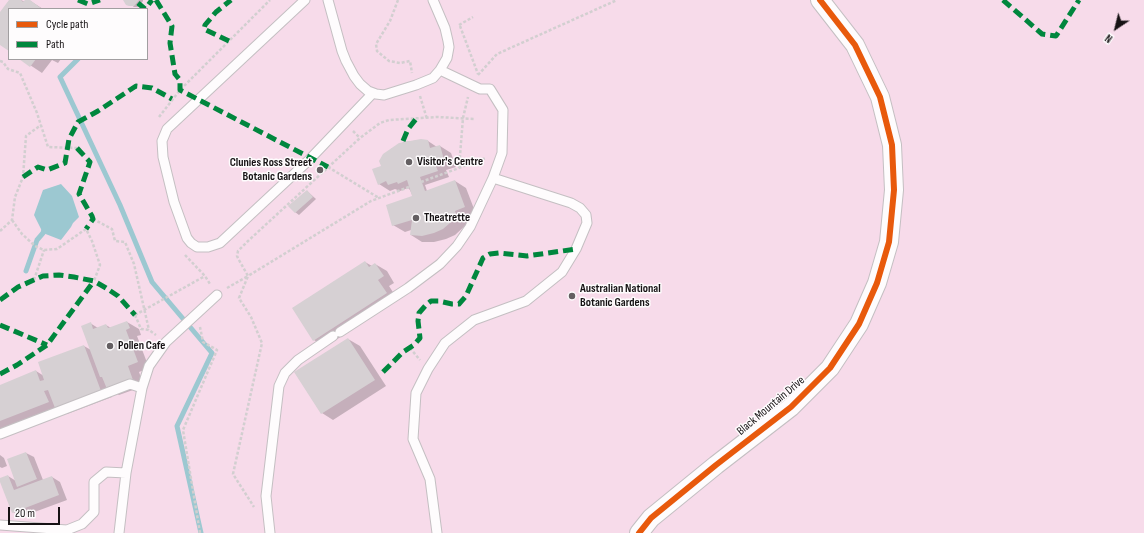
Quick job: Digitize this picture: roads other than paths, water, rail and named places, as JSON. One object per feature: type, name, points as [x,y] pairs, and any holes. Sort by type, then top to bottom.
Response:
[{"type":"street","name":"Black Mountain Drive","points":[[639,533],[651,518],[790,407],[830,368],[859,324],[877,283],[889,242],[894,190],[892,146],[880,97],[855,45],[820,0]]},
{"type":"lane","points":[[305,0],[167,128],[162,141],[163,157],[174,202],[187,238],[191,243],[197,247],[208,247],[220,243],[309,160],[373,93]]},
{"type":"lane","points":[[328,0],[346,61],[354,76],[360,84],[373,93],[384,95],[433,78],[447,58],[449,47],[445,28],[433,0]]},
{"type":"lane","points":[[270,533],[266,496],[279,386],[285,373],[298,360],[408,288],[440,264],[457,246],[470,226],[502,153],[503,110],[490,89],[480,89],[440,70]]},
{"type":"lane","points":[[437,533],[430,480],[413,439],[416,393],[428,368],[445,343],[474,320],[526,301],[562,272],[576,249],[587,223],[586,215],[580,208],[571,203],[492,178]]},
{"type":"lane","points":[[119,533],[126,473],[142,388],[149,366],[166,342],[217,295]]},
{"type":"lane","points":[[0,434],[130,384],[142,388]]},
{"type":"lane","points":[[0,525],[67,530],[82,524],[94,512],[94,482],[106,472],[126,473]]},
{"type":"water","points":[[61,184],[72,196],[79,217],[61,240],[43,233],[34,215],[43,190]]},
{"type":"waterway","points":[[77,60],[60,77],[120,205],[152,282],[212,353],[177,426],[201,533]]},
{"type":"waterway","points":[[26,271],[37,240],[43,233],[45,226]]},
{"type":"place","name":"Visitor's Centre","points":[[409,162]]},
{"type":"place","name":"Clunies Ross Street Botanic Gardens","points":[[320,170]]},
{"type":"place","name":"Theatrette","points":[[416,218]]},
{"type":"place","name":"Australian National Botanic Gardens","points":[[572,296]]},
{"type":"place","name":"Pollen Cafe","points":[[110,346]]}]
